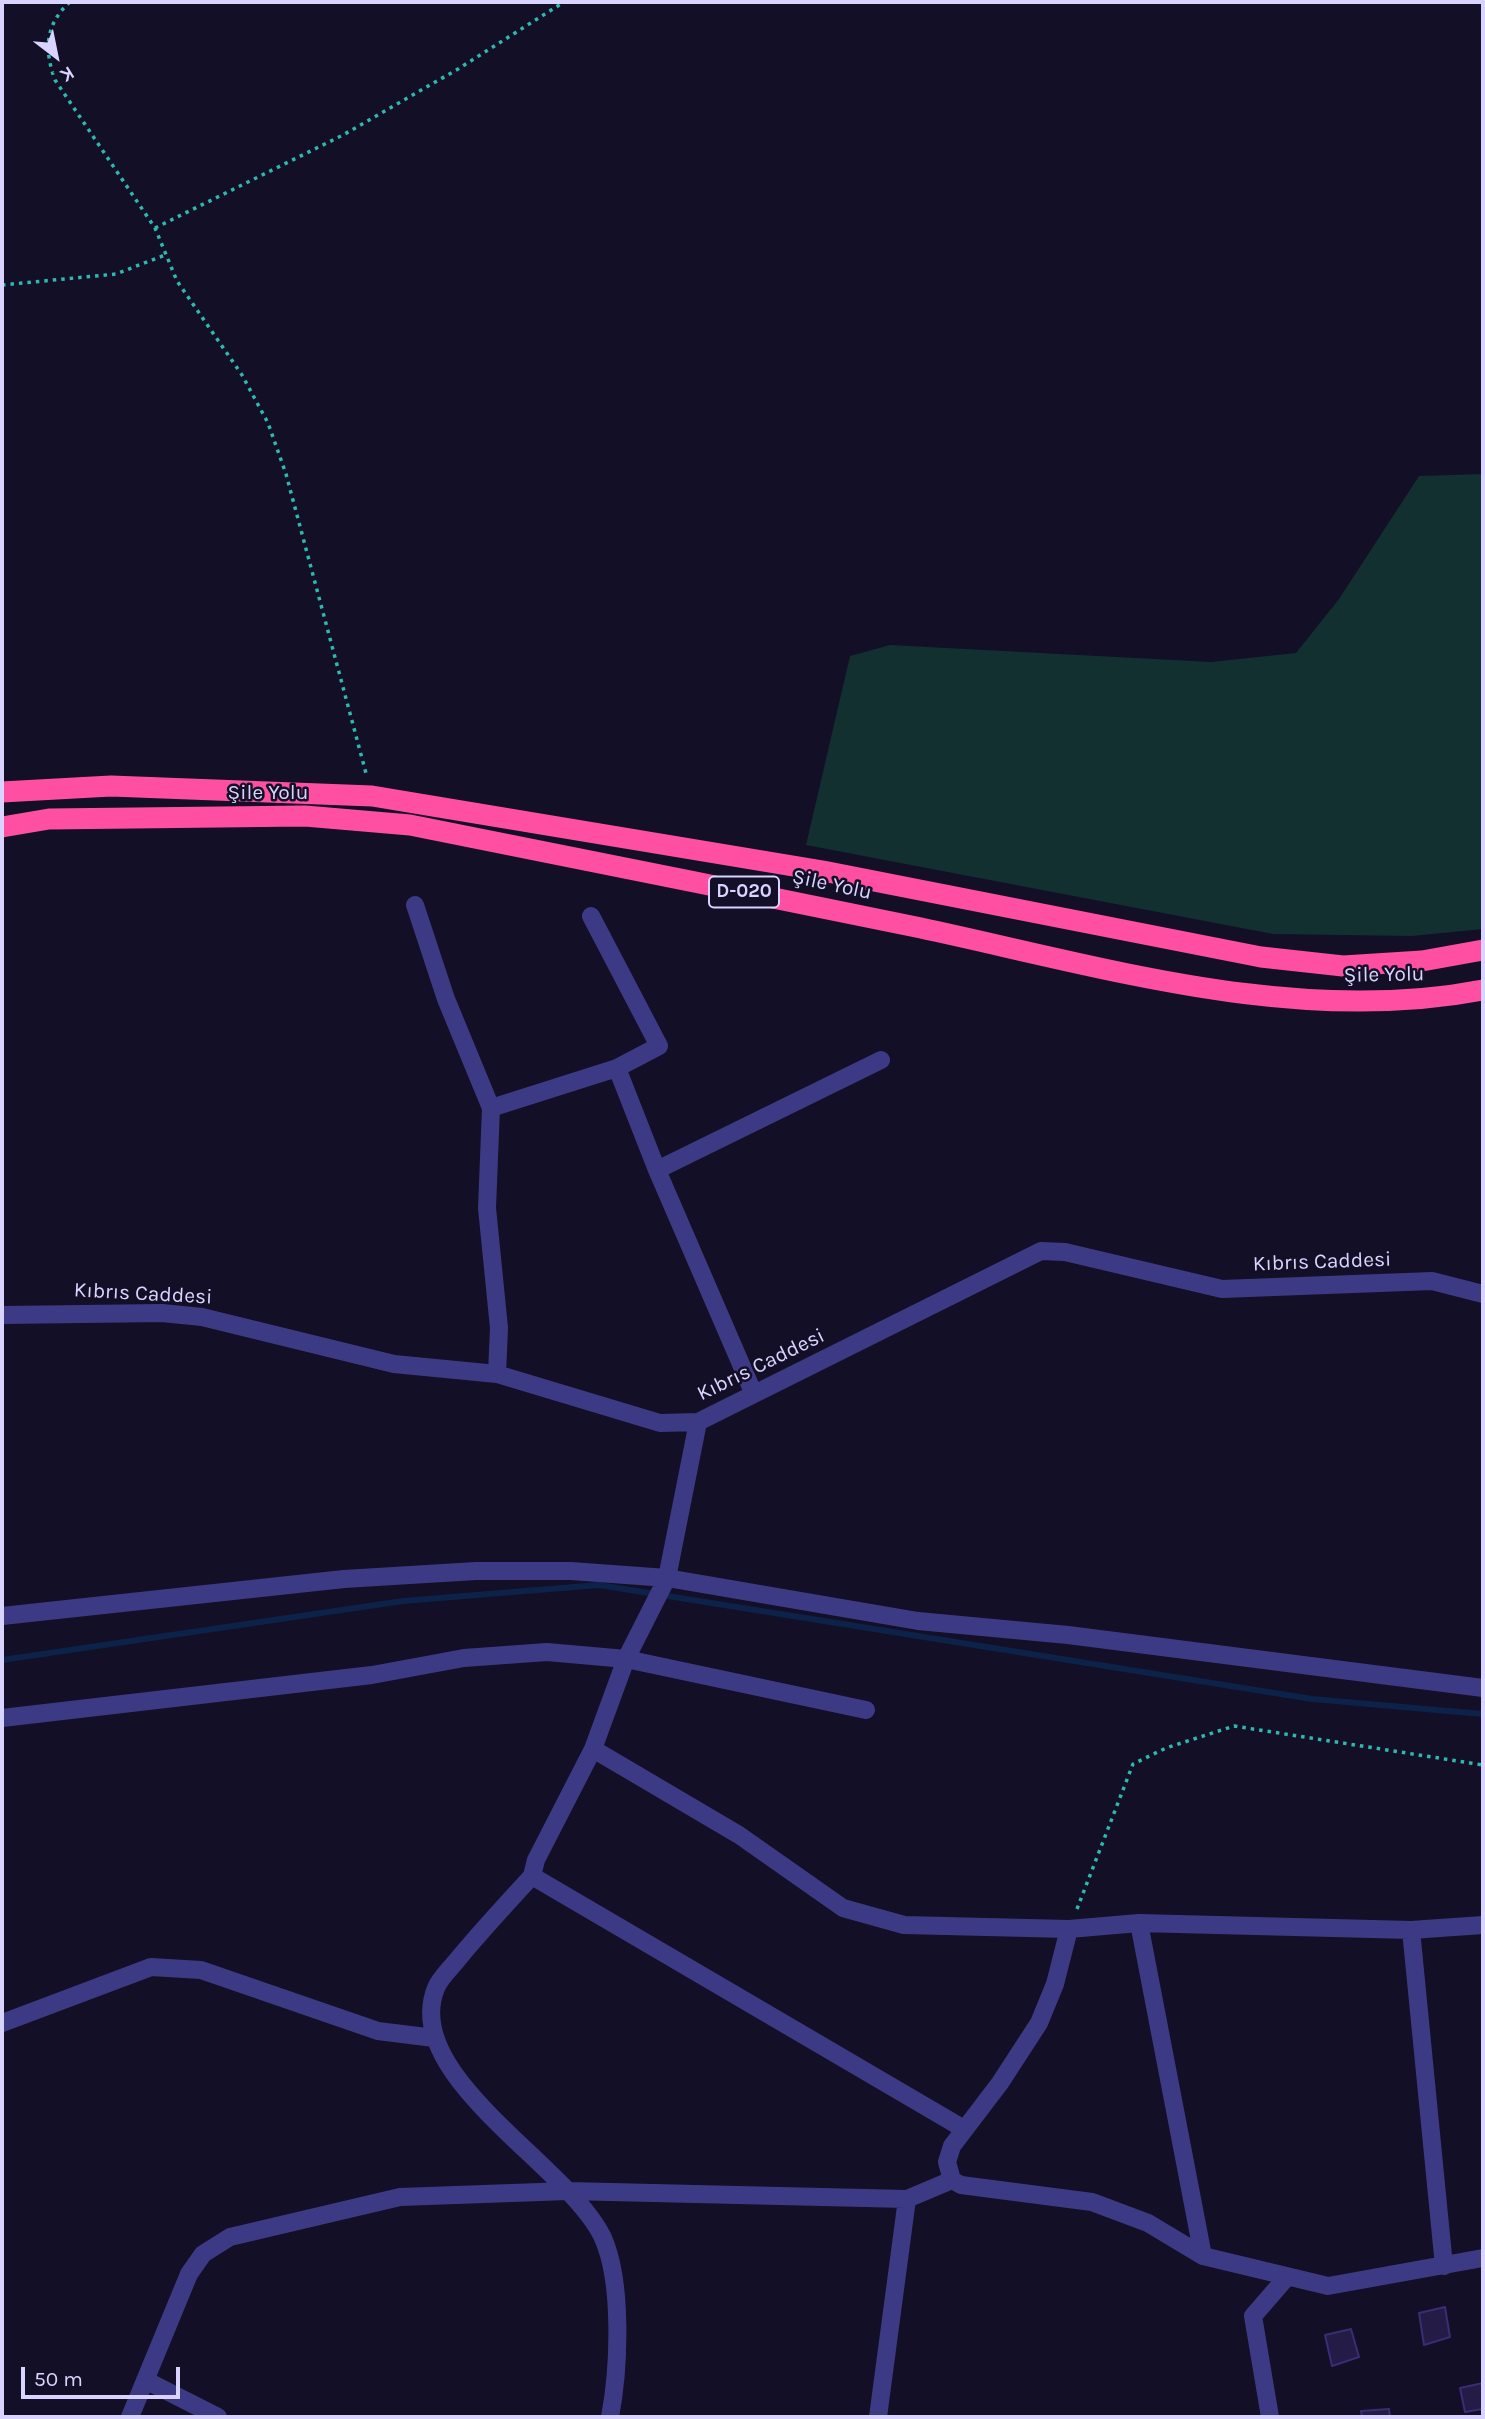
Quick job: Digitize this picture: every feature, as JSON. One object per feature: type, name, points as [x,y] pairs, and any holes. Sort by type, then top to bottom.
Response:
[{"type":"highway","name":"Şile Yolu","points":[[2,792],[111,786],[372,796],[823,871],[1261,957],[1343,966],[1422,961],[1483,950]]},
{"type":"highway","name":"Şile Yolu","points":[[2,827],[49,819],[304,816],[410,825],[1205,988],[1349,1003],[1440,998],[1483,990]]},
{"type":"street","points":[[415,905],[446,999],[491,1108],[487,1208],[499,1328],[497,1374]]},
{"type":"street","points":[[491,1108],[617,1068],[659,1046],[591,916]]},
{"type":"street","points":[[657,1170],[881,1060]]},
{"type":"street","points":[[617,1068],[657,1170],[753,1392]]},
{"type":"street","name":"Kıbrıs Caddesi","points":[[2,1315],[162,1313],[202,1317],[394,1364],[497,1374],[660,1423],[698,1422],[753,1392],[887,1330],[1041,1251],[1065,1252],[1222,1289],[1432,1281],[1483,1294]]},
{"type":"street","points":[[610,2417],[616,2320],[603,2238],[568,2191],[464,2088],[442,2056],[434,2038],[431,2009],[437,1985],[532,1875],[536,1860],[593,1749],[626,1659],[667,1578],[698,1422]]},
{"type":"street","points":[[2,1616],[345,1579],[476,1571],[571,1571],[667,1578],[918,1621],[1068,1635],[1483,1688]]},
{"type":"street","points":[[2,1718],[372,1675],[464,1658],[547,1653],[626,1659],[866,1710]]},
{"type":"street","points":[[593,1749],[739,1835],[843,1908],[904,1925],[1069,1929],[1139,1923],[1411,1930],[1483,1925]]},
{"type":"street","points":[[532,1875],[964,2129]]},
{"type":"street","points":[[1139,1923],[1203,2256]]},
{"type":"street","points":[[1069,1929],[1055,1984],[1039,2023],[1007,2074],[952,2147],[947,2162],[952,2180],[961,2185],[1092,2202],[1149,2223],[1203,2256],[1328,2286],[1483,2258]]},
{"type":"street","points":[[1411,1930],[1444,2266]]},
{"type":"street","points":[[2,2023],[151,1967],[177,1967],[201,1970],[378,2031],[434,2038]]},
{"type":"street","points":[[130,2417],[189,2274],[203,2254],[230,2237],[400,2197],[568,2191],[907,2199],[952,2180]]},
{"type":"street","points":[[878,2417],[907,2199]]},
{"type":"street","points":[[1270,2417],[1254,2340],[1253,2316],[1286,2278]]},
{"type":"street","points":[[145,2380],[218,2417]]},
{"type":"path","points":[[70,2],[59,13],[48,34],[48,57],[55,80],[155,228],[165,255],[192,306],[242,374],[278,449],[372,796]]},
{"type":"path","points":[[155,228],[344,135],[458,69],[564,2]]},
{"type":"path","points":[[2,285],[116,274],[165,255]]},
{"type":"path","points":[[1069,1929],[1133,1764],[1166,1748],[1234,1726],[1483,1765]]},
{"type":"green space","points":[[1483,474],[1483,929],[1412,936],[1273,934],[806,845],[850,656],[890,645],[1211,662],[1296,653],[1339,599],[1419,476]]},
{"type":"building","points":[[1445,2307],[1450,2337],[1424,2345],[1419,2313]]},
{"type":"building","points":[[1351,2329],[1359,2357],[1332,2366],[1325,2335]]},
{"type":"building","points":[[1483,2383],[1483,2409],[1465,2412],[1460,2388]]},
{"type":"building","points":[[1389,2409],[1390,2417],[1362,2417],[1361,2411]]},
{"type":"waterway","points":[[2,1660],[403,1601],[599,1585],[1312,1699],[1483,1714]]}]
